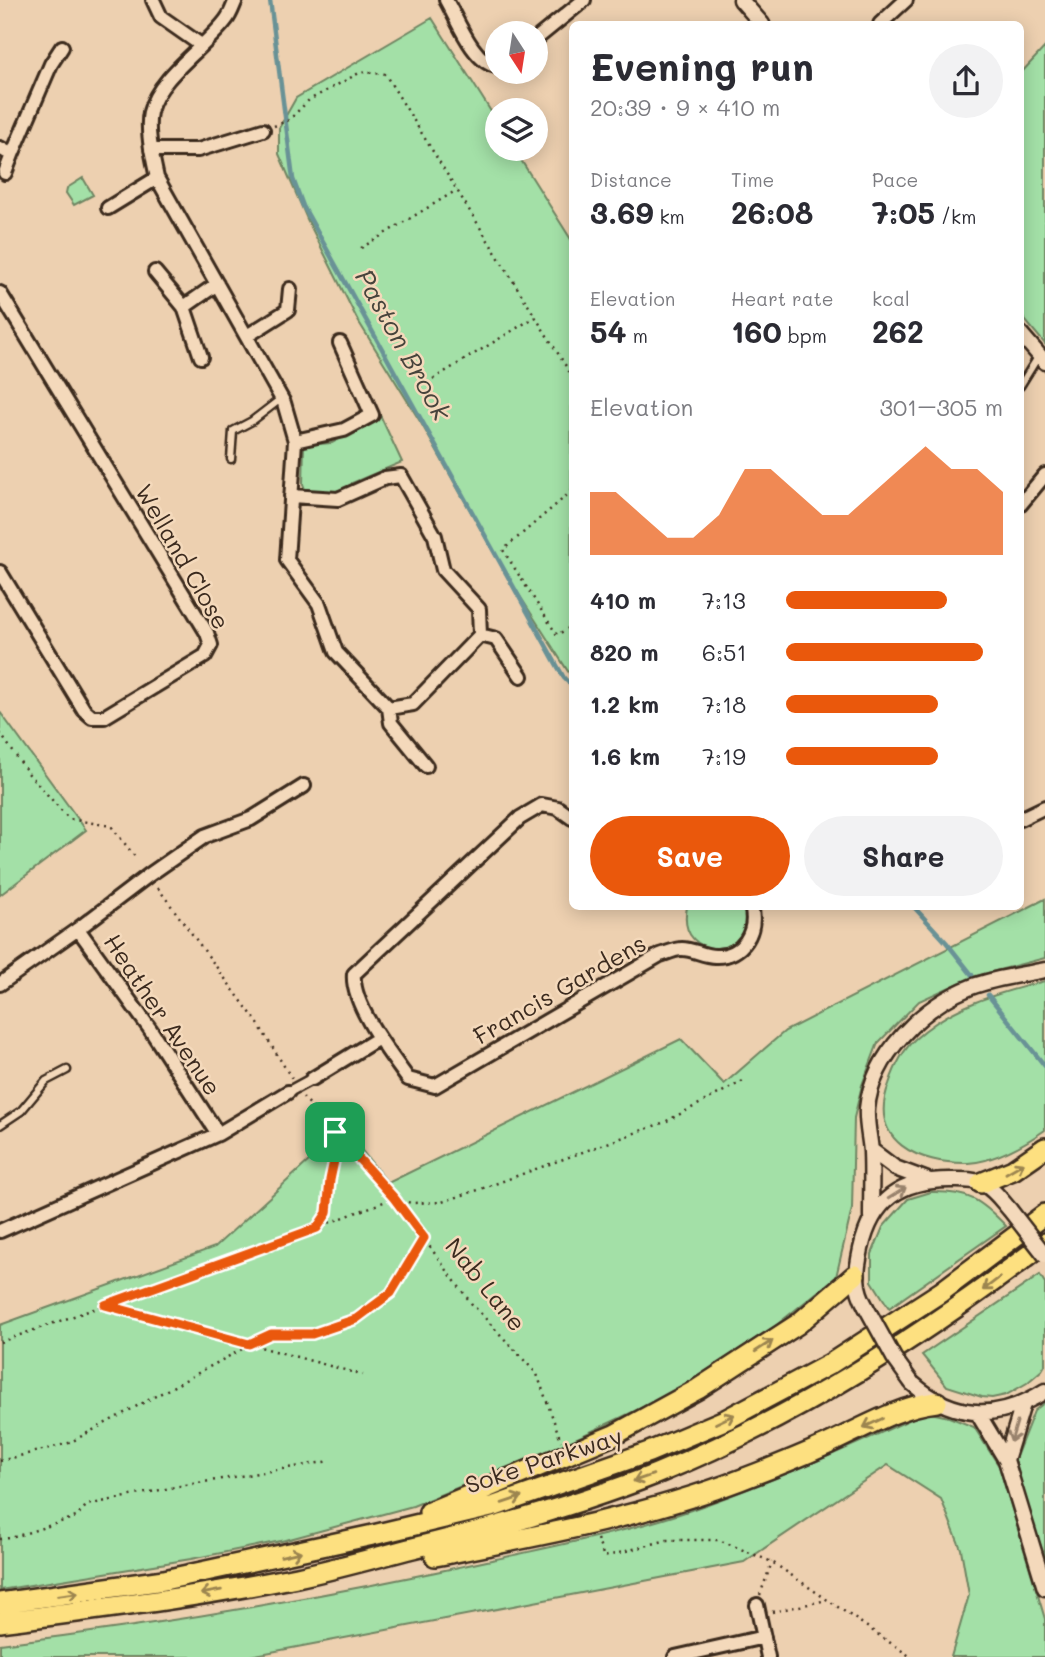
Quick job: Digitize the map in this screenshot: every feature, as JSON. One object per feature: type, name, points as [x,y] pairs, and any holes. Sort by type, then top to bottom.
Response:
[{"type":"highway","points":[[981,1183],[1013,1170],[1045,1148]]},
{"type":"highway","name":"Soke Parkway","points":[[0,1603],[164,1580],[373,1535],[495,1506],[649,1452],[727,1419],[830,1364],[942,1292],[1045,1214]]},
{"type":"highway","name":"Soke Parkway","points":[[0,1622],[132,1605],[297,1577],[512,1524],[656,1474],[818,1396],[971,1299],[1045,1243]]},
{"type":"highway","points":[[373,1535],[614,1435],[698,1388],[798,1324],[855,1275]]},
{"type":"highway","points":[[297,1577],[415,1560],[525,1538],[651,1508],[737,1481],[825,1446],[917,1404],[937,1402]]},
{"type":"street","points":[[153,0],[161,17],[201,45]]},
{"type":"street","points":[[236,0],[227,19],[162,90],[150,113],[151,150],[157,178],[282,398],[295,441],[287,560],[319,604],[337,652],[389,708],[391,723],[426,766]]},
{"type":"street","points":[[446,0],[479,59],[485,63]]},
{"type":"street","points":[[548,29],[584,0]]},
{"type":"street","points":[[741,0],[759,21]]},
{"type":"street","points":[[888,21],[905,0]]},
{"type":"street","points":[[5,173],[50,81],[62,47]]},
{"type":"street","points":[[151,150],[198,150],[263,130]]},
{"type":"street","points":[[0,148],[12,155]]},
{"type":"street","points":[[108,208],[157,178]]},
{"type":"street","points":[[155,272],[184,307],[201,357]]},
{"type":"street","points":[[184,307],[217,284]]},
{"type":"street","points":[[247,336],[288,310],[290,289]]},
{"type":"street","name":"Welland Close","points":[[0,293],[200,621],[211,645],[205,656],[104,717],[92,717],[84,710],[0,572]]},
{"type":"street","points":[[1024,338],[1042,359]]},
{"type":"street","points":[[295,441],[344,430],[372,415],[340,344]]},
{"type":"street","points":[[1024,500],[1045,475]]},
{"type":"street","points":[[291,496],[338,499],[385,478],[401,477],[435,536],[443,570],[479,609],[480,635],[412,704],[389,708]]},
{"type":"street","points":[[480,635],[496,639],[521,676]]},
{"type":"street","points":[[78,929],[205,836],[251,819],[304,786]]},
{"type":"street","name":"Francis Gardens","points":[[569,816],[558,808],[542,805],[520,818],[354,974],[352,987],[379,1038],[408,1079],[435,1086],[660,955],[683,949],[716,957],[737,950],[746,943],[752,932],[752,910]]},
{"type":"street","points":[[1024,817],[1045,807]]},
{"type":"street","name":"Heather Avenue","points":[[0,984],[78,929],[150,1030],[218,1134]]},
{"type":"street","points":[[1045,970],[972,987],[926,1011],[889,1053],[876,1079],[867,1107],[867,1130],[871,1150],[871,1217],[855,1275],[856,1287],[894,1358],[912,1383],[937,1402],[955,1410],[991,1412],[1023,1404],[1045,1391]]},
{"type":"street","points":[[0,1231],[218,1134],[379,1038]]},
{"type":"street","points":[[871,1150],[895,1168],[930,1181]]},
{"type":"street","points":[[871,1217],[888,1199],[907,1187],[930,1181],[963,1180],[981,1183],[999,1196],[1045,1255]]},
{"type":"street","points":[[1006,1460],[1023,1404]]},
{"type":"street","points":[[977,1412],[1006,1460],[1045,1588]]},
{"type":"street","points":[[758,1610],[768,1657]]},
{"type":"street","points":[[675,1657],[764,1637]]},
{"type":"lane","points":[[1024,381],[1042,359]]},
{"type":"lane","points":[[230,458],[233,431],[253,421],[282,398]]},
{"type":"lane","points":[[0,1125],[21,1111],[46,1081],[67,1070]]},
{"type":"path","points":[[277,125],[289,120],[309,100],[361,72],[386,74],[569,371]]},
{"type":"path","points":[[361,248],[457,190]]},
{"type":"path","points":[[433,379],[535,317]]},
{"type":"path","points":[[569,494],[503,550],[556,635],[569,628]]},
{"type":"path","points":[[0,733],[28,773],[69,819],[111,827],[136,858]]},
{"type":"path","name":"Nab Lane","points":[[158,888],[257,1022],[293,1089],[304,1097],[394,1198],[471,1303],[537,1374],[563,1447]]},
{"type":"path","points":[[0,1342],[394,1198],[411,1203],[442,1202],[481,1189],[665,1122],[747,1079]]},
{"type":"path","points":[[317,1228],[327,1213],[335,1156],[335,1132]]},
{"type":"path","points":[[0,1461],[69,1443],[271,1334],[312,1334],[356,1319],[391,1293],[424,1238]]},
{"type":"path","points":[[105,1305],[363,1375]]},
{"type":"path","points":[[0,1539],[12,1538],[76,1517],[87,1505],[180,1486],[331,1461]]},
{"type":"path","points":[[597,1539],[604,1557],[667,1540],[719,1540],[772,1562],[911,1657]]},
{"type":"path","points":[[772,1562],[758,1610],[827,1600]]},
{"type":"green space","points":[[432,18],[485,102],[485,161],[522,161],[569,236],[569,673],[504,571],[421,423],[357,319],[307,219],[279,154],[279,128],[296,98]]},
{"type":"green space","points":[[1045,47],[1045,344],[1024,319],[1024,70]]},
{"type":"green space","points":[[83,178],[93,195],[74,205],[66,193],[67,188]]},
{"type":"green space","points":[[381,417],[402,462],[352,483],[351,489],[339,493],[323,494],[305,489],[304,445],[332,443]]},
{"type":"green space","points":[[0,712],[86,830],[0,895]]},
{"type":"green space","points":[[1045,899],[1045,958],[972,977],[919,1001],[878,1043],[862,1085],[854,1118],[852,1209],[836,1277],[774,1327],[671,1394],[569,1442],[413,1506],[286,1540],[191,1559],[0,1590],[0,1325],[215,1247],[345,1130],[388,1183],[681,1039],[724,1084],[785,1031]]},
{"type":"green space","points":[[687,910],[744,910],[746,924],[741,936],[731,945],[718,948],[705,946],[693,939],[687,926]]},
{"type":"green space","points":[[1045,981],[1045,1130],[998,1156],[978,1162],[932,1159],[902,1146],[891,1135],[885,1121],[884,1104],[893,1072],[911,1043],[929,1027],[960,1009]]},
{"type":"green space","points":[[931,1192],[955,1193],[973,1199],[1006,1226],[889,1308],[872,1281],[872,1254],[883,1227],[908,1199]]},
{"type":"green space","points":[[1040,1275],[1045,1283],[1045,1365],[1042,1370],[1027,1383],[1006,1395],[992,1398],[947,1386],[922,1355]]},
{"type":"green space","points":[[1045,1402],[1045,1559],[1014,1462],[1034,1411]]},
{"type":"green space","points":[[926,1412],[974,1427],[999,1466],[1045,1619],[1045,1657],[951,1657],[969,1595],[961,1549],[941,1499],[888,1465],[744,1562],[245,1657],[0,1657],[0,1644],[187,1618],[311,1596],[620,1531],[668,1518],[751,1488]]},
{"type":"waterway","name":"Paston Brook","points":[[270,0],[293,179],[303,206],[569,683]]},
{"type":"waterway","name":"Paston Brook","points":[[917,910],[972,975]]},
{"type":"waterway","name":"Paston Brook","points":[[988,995],[1045,1066]]},
{"type":"route","points":[[335,1132],[394,1198],[424,1238],[391,1293],[356,1319],[312,1334],[271,1334],[249,1344],[105,1305],[317,1228],[327,1213],[335,1156],[335,1132]]}]
